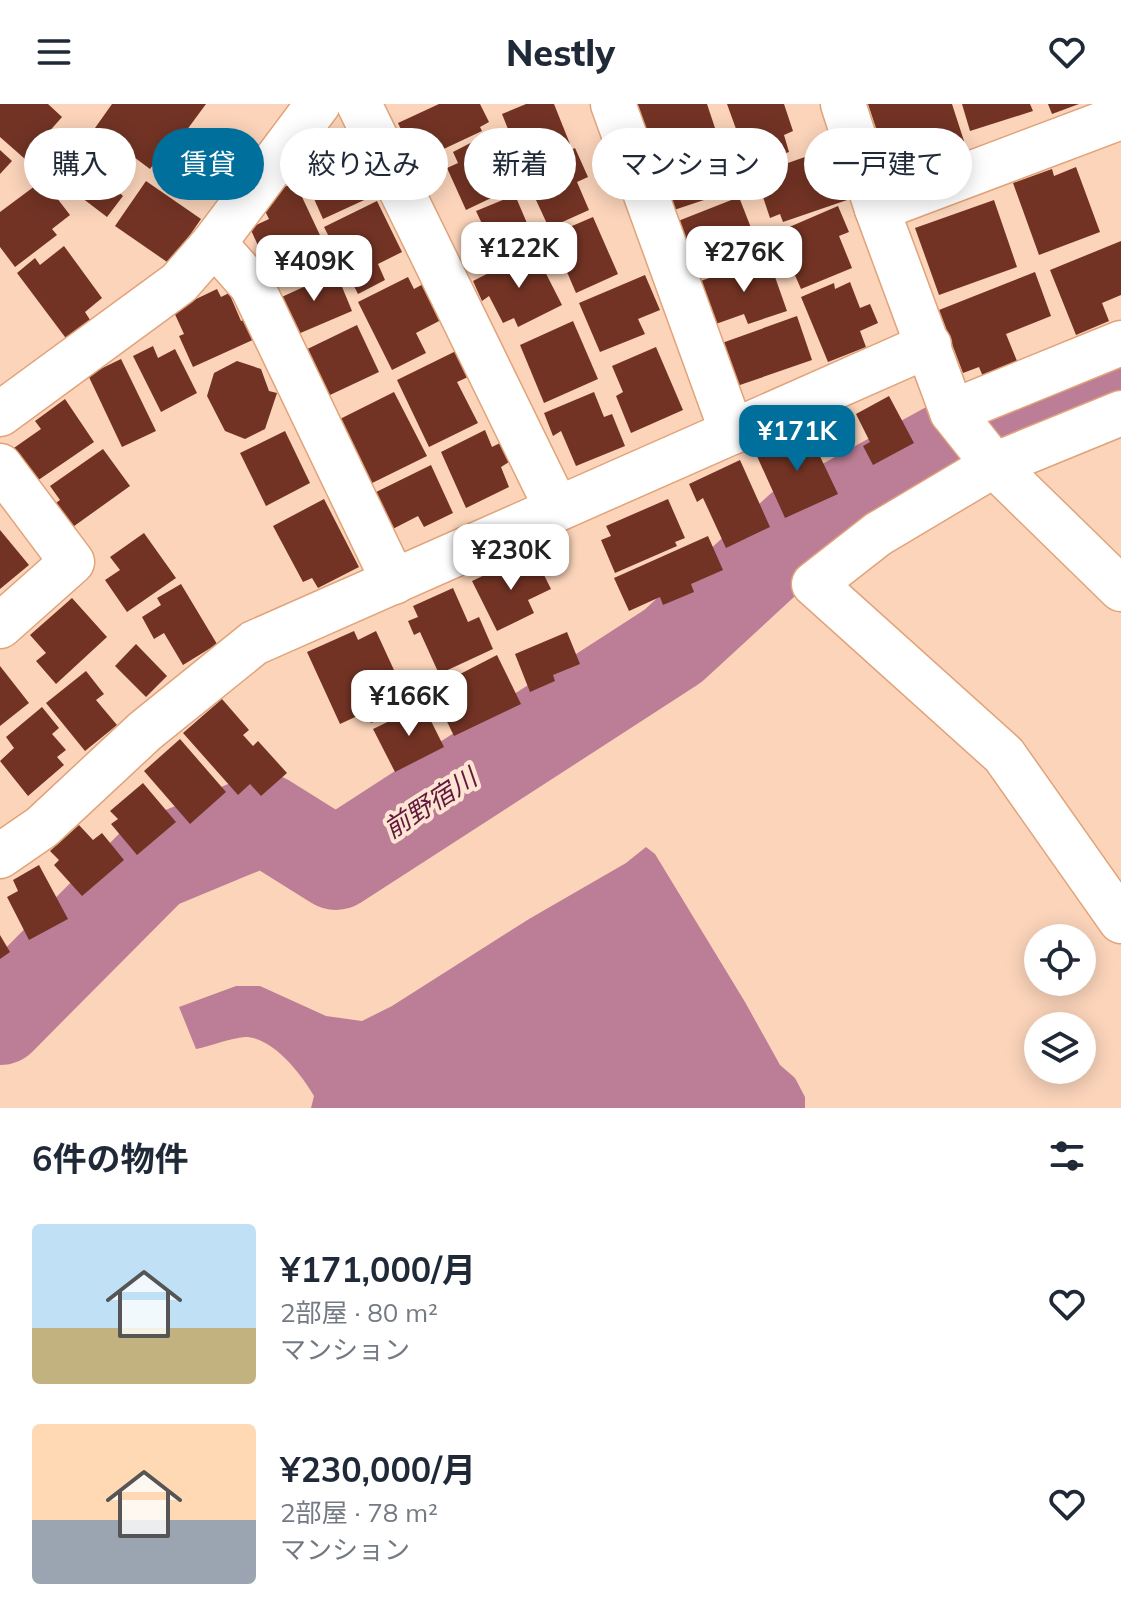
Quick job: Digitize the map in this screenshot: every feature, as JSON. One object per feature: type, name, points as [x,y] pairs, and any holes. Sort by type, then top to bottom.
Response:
[{"type":"street","points":[[0,414],[179,283],[214,243],[318,104]]},
{"type":"street","points":[[359,104],[557,509]]},
{"type":"street","points":[[613,104],[732,432]]},
{"type":"street","points":[[843,104],[877,209],[952,412],[994,465],[1121,589]]},
{"type":"street","points":[[877,209],[1121,117]]},
{"type":"street","points":[[214,243],[252,286],[394,582]]},
{"type":"street","points":[[952,412],[1121,343]]},
{"type":"street","points":[[0,856],[42,827],[145,731],[254,643],[929,345]]},
{"type":"street","points":[[1121,413],[994,465],[878,534],[814,584],[1004,755],[1121,921]]},
{"type":"street","points":[[0,466],[72,562],[0,626]]},
{"type":"shaded area","points":[[646,847],[655,854],[780,1065],[795,1078],[805,1097],[805,1108],[311,1108],[314,1096],[294,1068],[276,1050],[266,1043],[245,1037],[196,1049],[179,1007],[236,986],[260,986],[326,1016],[362,1021],[392,1006],[529,919],[626,863]]},
{"type":"building","points":[[0,104],[48,104],[62,117],[52,128],[24,128],[24,158],[0,137]]},
{"type":"building","points":[[112,104],[206,104],[188,128],[152,128],[150,169],[136,159],[136,128],[95,128]]},
{"type":"building","points":[[439,104],[480,104],[489,122],[480,128],[464,128],[464,139],[448,147],[448,128],[400,128],[398,123]]},
{"type":"building","points":[[526,104],[554,104],[564,128],[508,128],[502,114]]},
{"type":"building","points":[[637,104],[707,104],[715,128],[645,128]]},
{"type":"building","points":[[727,104],[784,104],[793,131],[788,133],[788,128],[736,128]]},
{"type":"building","points":[[868,104],[952,104],[960,128],[876,128]]},
{"type":"building","points":[[962,104],[1030,104],[1033,111],[972,130]]},
{"type":"building","points":[[1048,104],[1079,104],[1052,114]]},
{"type":"building","points":[[464,146],[464,200],[487,200],[466,210],[448,170],[458,163],[453,152]]},
{"type":"building","points":[[0,150],[12,161],[0,174]]},
{"type":"building","points":[[576,150],[588,177],[577,182],[589,210],[549,228],[536,200],[576,200]]},
{"type":"building","points":[[804,157],[804,200],[847,200],[783,222],[780,214],[770,218],[764,200],[788,200],[788,163]]},
{"type":"building","points":[[1076,167],[1100,232],[1039,255],[1013,183],[1052,169],[1054,176]]},
{"type":"building","points":[[146,181],[152,185],[152,200],[174,200],[201,219],[170,264],[115,226],[133,200],[136,200]]},
{"type":"building","points":[[280,189],[280,200],[303,200],[326,248],[271,274],[250,228],[269,219],[260,200],[264,200],[264,197]]},
{"type":"building","points":[[24,194],[24,200],[58,200],[70,215],[52,229],[57,235],[15,267],[0,247],[0,212]]},
{"type":"building","points":[[85,200],[120,200],[107,217]]},
{"type":"building","points":[[315,200],[364,200],[323,219]]},
{"type":"building","points":[[503,200],[517,200],[535,242],[476,267],[463,237],[484,228],[476,211]]},
{"type":"building","points":[[671,200],[704,200],[674,210]]},
{"type":"building","points":[[731,200],[740,200],[760,251],[716,268],[711,253],[688,262],[673,223]]},
{"type":"building","points":[[994,200],[1017,267],[939,295],[915,228]]},
{"type":"building","points":[[377,201],[402,252],[378,264],[385,280],[358,294],[324,227]]},
{"type":"building","points":[[838,206],[849,232],[839,236],[852,268],[801,289],[794,273],[789,275],[780,255],[788,252],[780,231]]},
{"type":"building","points":[[593,217],[618,274],[576,293],[551,235]]},
{"type":"building","points":[[1121,241],[1121,295],[1102,303],[1109,321],[1076,335],[1050,270]]},
{"type":"building","points":[[64,246],[102,298],[85,312],[92,323],[68,341],[17,273],[35,258],[40,265]]},
{"type":"building","points":[[534,250],[562,305],[518,327],[514,318],[503,323],[489,296],[482,301],[473,281]]},
{"type":"building","points":[[768,257],[787,311],[748,324],[744,314],[713,325],[698,282]]},
{"type":"building","points":[[333,265],[352,311],[291,337],[275,300],[308,285],[306,277]]},
{"type":"building","points":[[1035,272],[1051,316],[1006,334],[1019,366],[984,379],[979,367],[963,373],[939,310]]},
{"type":"building","points":[[645,275],[660,310],[638,319],[645,334],[600,352],[579,303]]},
{"type":"building","points":[[408,277],[414,289],[425,283],[443,319],[416,333],[426,353],[392,370],[358,302]]},
{"type":"building","points":[[850,282],[860,308],[870,304],[878,323],[860,331],[866,347],[828,362],[801,297],[834,283],[835,289]]},
{"type":"building","points":[[217,289],[221,297],[229,293],[241,321],[247,319],[257,338],[193,367],[179,336],[184,334],[173,310]]},
{"type":"building","points":[[797,316],[812,360],[737,386],[722,343]]},
{"type":"building","points":[[573,321],[598,379],[544,403],[520,345]]},
{"type":"building","points":[[357,325],[379,372],[315,402],[293,356]]},
{"type":"building","points":[[153,346],[158,358],[175,349],[197,393],[161,412],[133,356]]},
{"type":"building","points":[[656,347],[683,410],[631,433],[616,396],[623,392],[612,366]]},
{"type":"building","points":[[456,351],[468,377],[457,382],[478,423],[429,447],[397,380]]},
{"type":"building","points":[[121,359],[156,431],[122,447],[88,375]]},
{"type":"building","points":[[237,361],[261,369],[269,391],[277,393],[265,429],[245,439],[225,431],[207,396],[214,373]]},
{"type":"building","points":[[394,392],[427,456],[362,488],[330,424]]},
{"type":"building","points":[[594,392],[604,417],[612,414],[625,446],[576,466],[561,431],[553,436],[544,413]]},
{"type":"building","points":[[889,396],[914,443],[873,465],[863,446],[870,442],[856,414]]},
{"type":"building","points":[[65,399],[94,442],[34,483],[11,450],[41,429],[35,421]]},
{"type":"building","points":[[814,427],[824,447],[817,450],[838,494],[785,518],[756,454]]},
{"type":"building","points":[[485,430],[492,447],[500,443],[509,462],[501,467],[509,487],[466,508],[441,452]]},
{"type":"building","points":[[285,431],[310,483],[266,506],[240,453]]},
{"type":"building","points":[[103,449],[130,486],[70,529],[53,505],[60,500],[50,486]]},
{"type":"building","points":[[740,460],[770,527],[726,548],[703,498],[697,502],[689,484]]},
{"type":"building","points":[[431,465],[453,513],[424,527],[418,516],[385,533],[368,496]]},
{"type":"building","points":[[324,499],[359,567],[318,588],[312,578],[303,582],[273,526]]},
{"type":"building","points":[[668,499],[685,538],[675,542],[677,546],[615,573],[601,540],[611,536],[606,526]]},
{"type":"building","points":[[0,530],[29,565],[0,589]]},
{"type":"building","points":[[144,533],[176,578],[127,612],[105,580],[120,570],[110,557]]},
{"type":"building","points":[[708,536],[723,570],[691,584],[694,592],[663,605],[660,597],[629,611],[614,578]]},
{"type":"building","points":[[535,557],[551,589],[528,600],[534,613],[497,631],[472,581],[512,562],[515,567]]},
{"type":"building","points":[[181,584],[217,644],[183,665],[164,633],[154,639],[142,617],[161,605],[157,598]]},
{"type":"building","points":[[453,588],[468,622],[479,617],[493,649],[439,674],[420,632],[414,635],[408,621],[418,617],[413,606]]},
{"type":"building","points":[[72,598],[107,637],[56,684],[36,661],[46,653],[30,635]]},
{"type":"building","points":[[354,631],[358,640],[376,631],[405,694],[382,705],[387,716],[371,723],[366,712],[340,724],[307,652]]},
{"type":"building","points":[[567,632],[580,664],[553,675],[555,681],[530,692],[515,654]]},
{"type":"building","points":[[136,644],[167,676],[146,697],[115,666]]},
{"type":"building","points":[[497,655],[521,704],[454,736],[431,689]]},
{"type":"building","points":[[0,666],[29,703],[0,726]]},
{"type":"building","points":[[86,671],[104,694],[96,700],[117,725],[85,751],[46,703]]},
{"type":"building","points":[[222,699],[249,730],[243,735],[253,746],[258,741],[287,773],[261,796],[250,784],[238,795],[183,733]]},
{"type":"building","points":[[423,705],[444,747],[395,772],[373,729]]},
{"type":"building","points":[[42,707],[59,728],[52,734],[66,750],[57,757],[64,765],[28,796],[0,761],[14,748],[6,737]]},
{"type":"building","points":[[180,739],[226,792],[190,824],[144,771]]},
{"type":"building","points":[[143,783],[176,822],[137,855],[111,824],[118,819],[110,811]]},
{"type":"building","points":[[79,825],[93,840],[102,833],[124,860],[82,896],[54,865],[59,860],[50,851]]},
{"type":"building","points":[[39,865],[68,919],[29,940],[7,897],[18,891],[13,880]]},
{"type":"building","points":[[0,935],[10,952],[0,959]]},
{"type":"waterway","name":"前野宿川","points":[[991,425],[1121,370]]},
{"type":"waterway","name":"前野宿川","points":[[0,1019],[153,865],[264,819],[336,864],[673,646],[801,528],[947,448]]}]
